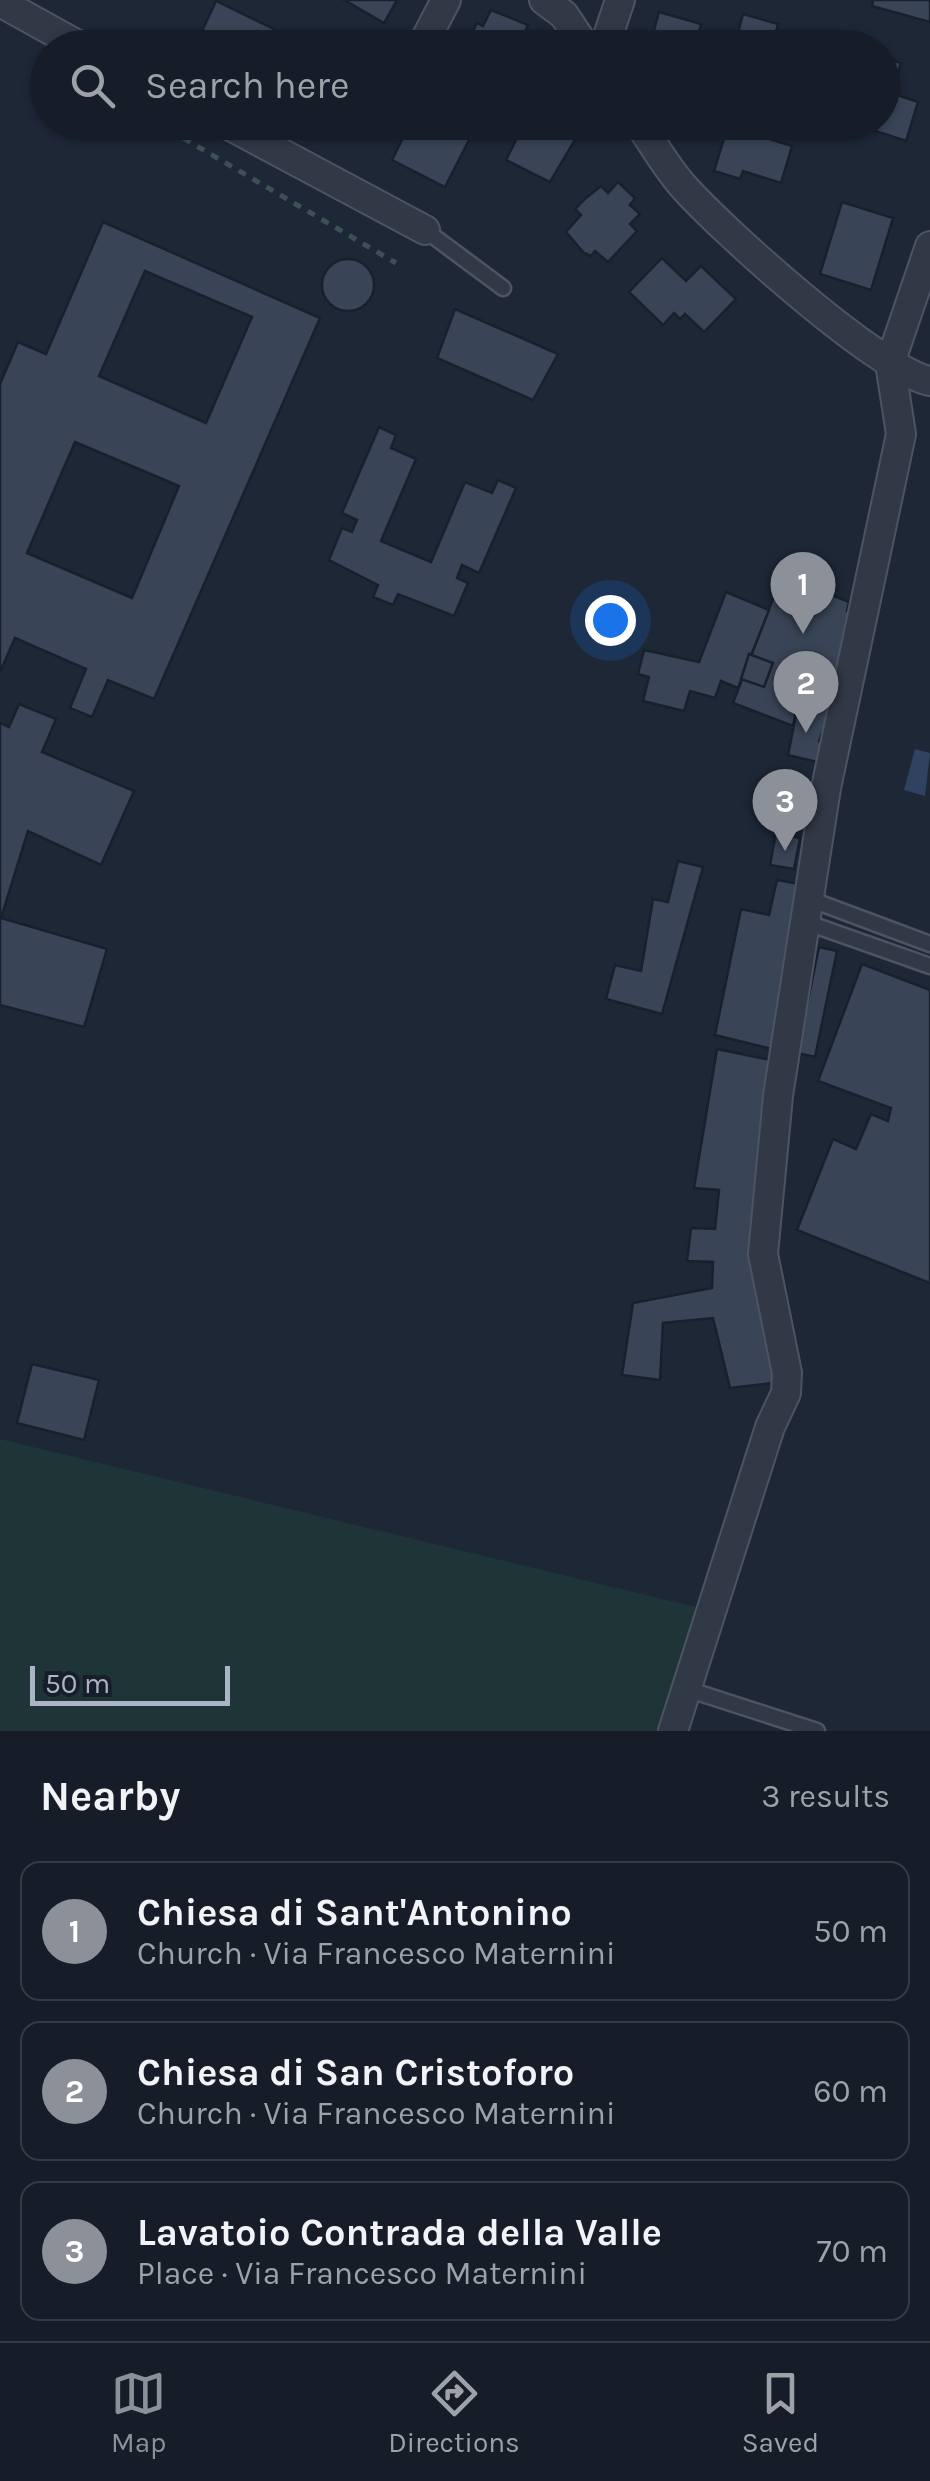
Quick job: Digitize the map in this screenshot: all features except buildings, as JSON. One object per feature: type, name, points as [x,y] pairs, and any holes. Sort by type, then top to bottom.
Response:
[{"type":"street","points":[[431,30],[446,0]]},
{"type":"street","points":[[544,0],[564,15],[574,30]]},
{"type":"street","points":[[610,30],[620,0]]},
{"type":"street","points":[[0,2],[51,30]]},
{"type":"street","points":[[256,140],[424,230]]},
{"type":"street","points":[[651,140],[683,186],[828,318],[911,377],[930,381]]},
{"type":"street","points":[[674,1731],[770,1428],[786,1392],[784,1352],[763,1254],[778,1096],[810,912],[826,788],[901,434],[890,362],[930,246]]},
{"type":"lane","points":[[424,230],[503,288]]},
{"type":"lane","points":[[810,912],[930,944]]},
{"type":"lane","points":[[810,912],[930,966]]},
{"type":"lane","points":[[687,1689],[817,1731]]},
{"type":"path","points":[[187,140],[396,263]]},
{"type":"green space","points":[[0,1439],[700,1608],[661,1731],[0,1731]]},
{"type":"water","points":[[915,749],[930,753],[925,796],[904,790]]},
{"type":"place","name":"Chiesa di Sant'Antonino","points":[[803,634]]},
{"type":"place","name":"Chiesa di San Cristoforo","points":[[806,733]]},
{"type":"place","name":"Lavatoio Contrada della Valle","points":[[785,851]]}]
